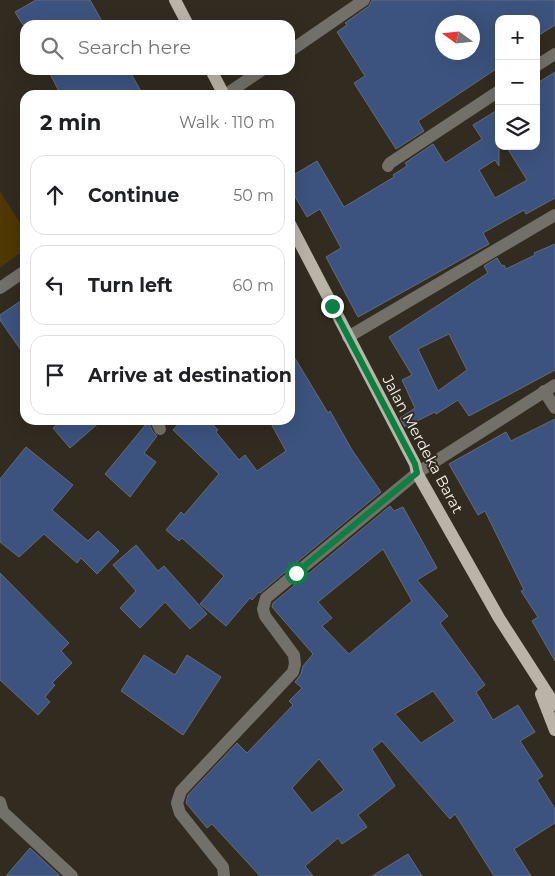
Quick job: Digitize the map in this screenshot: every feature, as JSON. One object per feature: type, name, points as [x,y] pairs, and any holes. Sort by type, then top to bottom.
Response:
[{"type":"main road","points":[[175,0],[185,20]]},
{"type":"main road","points":[[214,75],[222,90]]},
{"type":"main road","name":"Jalan Merdeka Barat","points":[[295,234],[415,464],[417,473],[499,618],[555,705]]},
{"type":"main road","name":"Jalan Merdeka Barat","points":[[534,675],[555,730]]},
{"type":"street","points":[[295,48],[364,0]]},
{"type":"street","points":[[540,63],[555,54]]},
{"type":"street","points":[[232,90],[255,75]]},
{"type":"street","points":[[388,166],[406,152],[495,94]]},
{"type":"street","points":[[348,337],[555,215]]},
{"type":"street","points":[[0,288],[20,274]]},
{"type":"street","points":[[224,876],[223,867],[180,813],[177,802],[181,791],[293,672],[295,664],[294,655],[265,616],[263,609],[266,598],[417,473],[550,388],[555,408]]},
{"type":"street","points":[[0,802],[3,812],[72,876]]},
{"type":"shaded area","points":[[0,191],[20,223],[20,253],[0,268]]},
{"type":"building","points":[[36,0],[90,0],[101,20],[20,20],[15,12]]},
{"type":"building","points":[[372,0],[555,0],[555,25],[540,34],[540,15],[495,15],[495,70],[418,121],[424,131],[396,149],[354,83],[365,76],[337,32],[347,25],[345,23],[369,6]]},
{"type":"building","points":[[555,72],[555,198],[526,214],[524,210],[483,233],[489,244],[358,317],[326,257],[341,248],[320,209],[307,217],[295,197],[295,174],[317,161],[344,207],[394,177],[393,175],[407,166],[405,163],[433,144],[445,163],[482,139],[473,125],[495,111],[495,150],[499,150],[499,166],[495,160],[479,170],[495,198],[527,180],[508,150],[540,150],[540,81]]},
{"type":"building","points":[[51,75],[132,75],[140,90],[58,90]]},
{"type":"building","points":[[555,244],[555,370],[469,416],[458,400],[436,414],[435,412],[405,427],[400,418],[415,408],[402,380],[412,375],[389,337],[488,273],[484,266],[497,258],[506,269],[535,255],[534,253]],"holes":[[[449,334],[467,370],[438,391],[418,349]]]},
{"type":"building","points":[[20,301],[20,349],[0,320],[0,315]]},
{"type":"building","points":[[295,358],[328,413],[330,411],[352,450],[381,492],[259,592],[252,600],[250,598],[226,626],[200,604],[224,576],[182,538],[179,541],[166,530],[181,512],[184,515],[219,474],[173,430],[178,425],[213,425],[218,430],[216,432],[239,460],[245,455],[257,471],[286,451],[272,425],[295,425]]},
{"type":"building","points":[[555,419],[555,661],[532,621],[538,617],[521,591],[524,590],[485,511],[478,515],[449,464],[506,432],[511,441]]},
{"type":"building","points":[[56,425],[96,425],[70,448],[53,428]]},
{"type":"building","points":[[146,425],[150,425],[157,436],[144,453],[156,462],[130,497],[105,474]]},
{"type":"building","points":[[26,447],[73,485],[52,510],[88,541],[98,531],[119,551],[97,574],[81,558],[77,563],[44,534],[19,557],[0,542],[0,479]]},
{"type":"building","points":[[390,506],[394,511],[403,507],[437,568],[417,580],[448,616],[440,623],[485,685],[476,692],[493,720],[518,705],[535,732],[520,741],[543,776],[537,780],[555,809],[555,823],[514,849],[531,876],[494,876],[455,814],[450,819],[382,741],[372,749],[395,786],[358,815],[367,827],[342,844],[338,838],[305,866],[313,876],[260,876],[212,824],[207,828],[186,803],[188,795],[237,743],[247,753],[293,705],[289,701],[302,688],[295,682],[301,674],[303,666],[313,654],[272,607],[273,603]],"holes":[[[383,549],[412,601],[349,654],[322,626],[332,618],[318,602]],[[433,691],[455,721],[421,743],[395,714]],[[319,759],[344,790],[312,813],[292,788]]]},
{"type":"building","points":[[136,545],[158,571],[164,566],[207,614],[190,629],[165,602],[140,628],[120,608],[136,591],[113,565]]},
{"type":"building","points":[[0,573],[69,643],[61,651],[72,663],[52,683],[55,685],[45,697],[50,702],[38,715],[0,680]]},
{"type":"building","points":[[144,655],[175,675],[187,655],[221,677],[183,735],[121,691]]},
{"type":"building","points":[[30,848],[60,876],[6,876]]},
{"type":"building","points":[[408,854],[422,876],[372,876]]},
{"type":"route","points":[[296,573],[417,473],[415,464],[332,306]]}]
